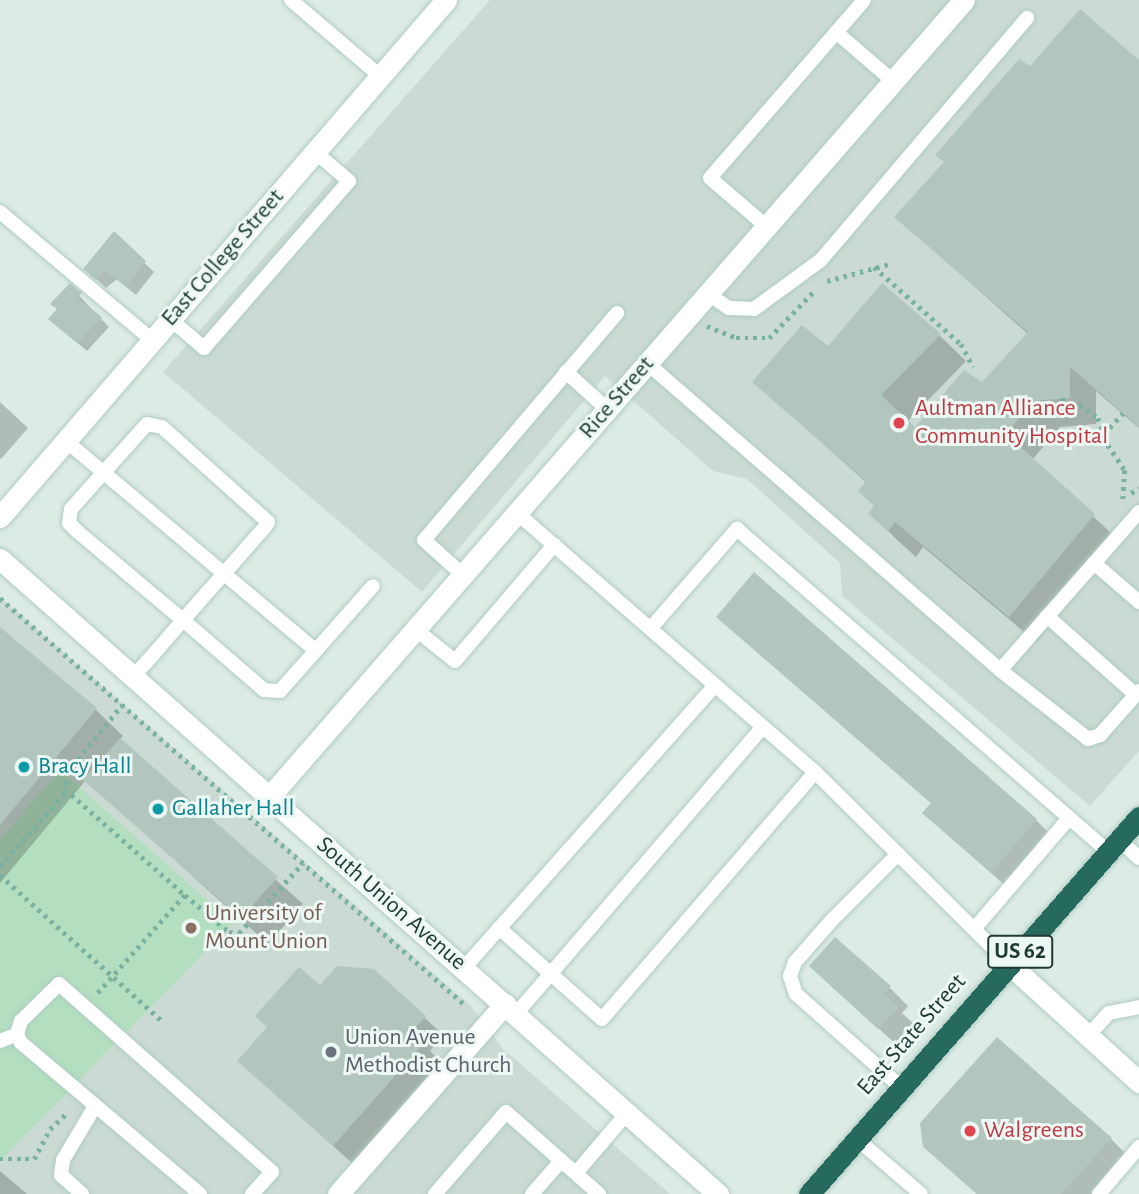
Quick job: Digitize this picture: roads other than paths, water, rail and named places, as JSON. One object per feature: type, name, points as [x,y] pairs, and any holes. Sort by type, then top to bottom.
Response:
[{"type":"highway","name":"East State Street","points":[[809,1194],[1139,817]]},
{"type":"street","name":"East College Street","points":[[0,517],[446,0]]},
{"type":"street","name":"Rice Street","points":[[270,796],[964,0]]},
{"type":"street","name":"South Union Avenue","points":[[0,559],[719,1194]]},
{"type":"street","points":[[1009,964],[1139,1082]]},
{"type":"street","points":[[338,1194],[511,1009]]},
{"type":"lane","points":[[291,0],[380,76]]},
{"type":"lane","points":[[766,227],[710,178],[864,0]]},
{"type":"lane","points":[[708,294],[729,308],[754,309],[821,260],[1027,18]]},
{"type":"lane","points":[[836,32],[893,82]]},
{"type":"lane","points":[[170,319],[204,348],[349,181],[315,152]]},
{"type":"lane","points":[[0,212],[152,340]]},
{"type":"lane","points":[[463,575],[424,540],[617,313]]},
{"type":"lane","points":[[647,363],[1000,670],[1088,739],[1100,735],[1137,693],[1047,616]]},
{"type":"lane","points":[[566,372],[607,409]]},
{"type":"lane","points":[[134,677],[183,620],[226,572],[267,520],[162,427],[153,423],[143,427],[71,509],[69,523],[183,620],[272,694],[281,691],[373,586]]},
{"type":"lane","points":[[66,440],[226,572],[316,651]]},
{"type":"lane","points":[[1000,670],[1139,512]]},
{"type":"lane","points":[[517,513],[815,772],[1009,964]]},
{"type":"lane","points":[[650,629],[737,529],[1069,818],[1113,846],[1139,858]]},
{"type":"lane","points":[[415,629],[455,661],[554,545]]},
{"type":"lane","points":[[1094,563],[1139,602]]},
{"type":"lane","points":[[464,968],[715,685]]},
{"type":"lane","points":[[511,1009],[551,974],[763,727]]},
{"type":"lane","points":[[499,928],[603,1019],[815,772]]},
{"type":"lane","points":[[974,929],[1069,818]]},
{"type":"lane","points":[[898,853],[795,962],[790,976],[796,994],[902,1088]]},
{"type":"lane","points":[[17,1034],[21,1021],[59,984],[272,1172],[252,1194]]},
{"type":"lane","points":[[1088,1036],[1109,1013],[1139,1007]]},
{"type":"lane","points":[[0,1041],[17,1034]]},
{"type":"lane","points":[[17,1034],[90,1101],[200,1194]]},
{"type":"lane","points":[[82,1194],[61,1175],[63,1160],[90,1101]]},
{"type":"lane","points":[[435,1194],[506,1112],[599,1194]]},
{"type":"lane","points":[[576,1173],[627,1113]]},
{"type":"lane","points":[[857,1139],[920,1194]]},
{"type":"lane","points":[[1098,1194],[1139,1147]]},
{"type":"lane","points":[[532,1194],[561,1161]]},
{"type":"place","name":"Aultman Alliance Community Hospital","points":[[899,423]]},
{"type":"place","name":"Bracy Hall","points":[[24,767]]},
{"type":"place","name":"Gallaher Hall","points":[[158,809]]},
{"type":"place","name":"University of Mount Union","points":[[191,928]]},
{"type":"place","name":"Union Avenue Methodist Church","points":[[331,1052]]},
{"type":"place","name":"Walgreens","points":[[970,1131]]}]
